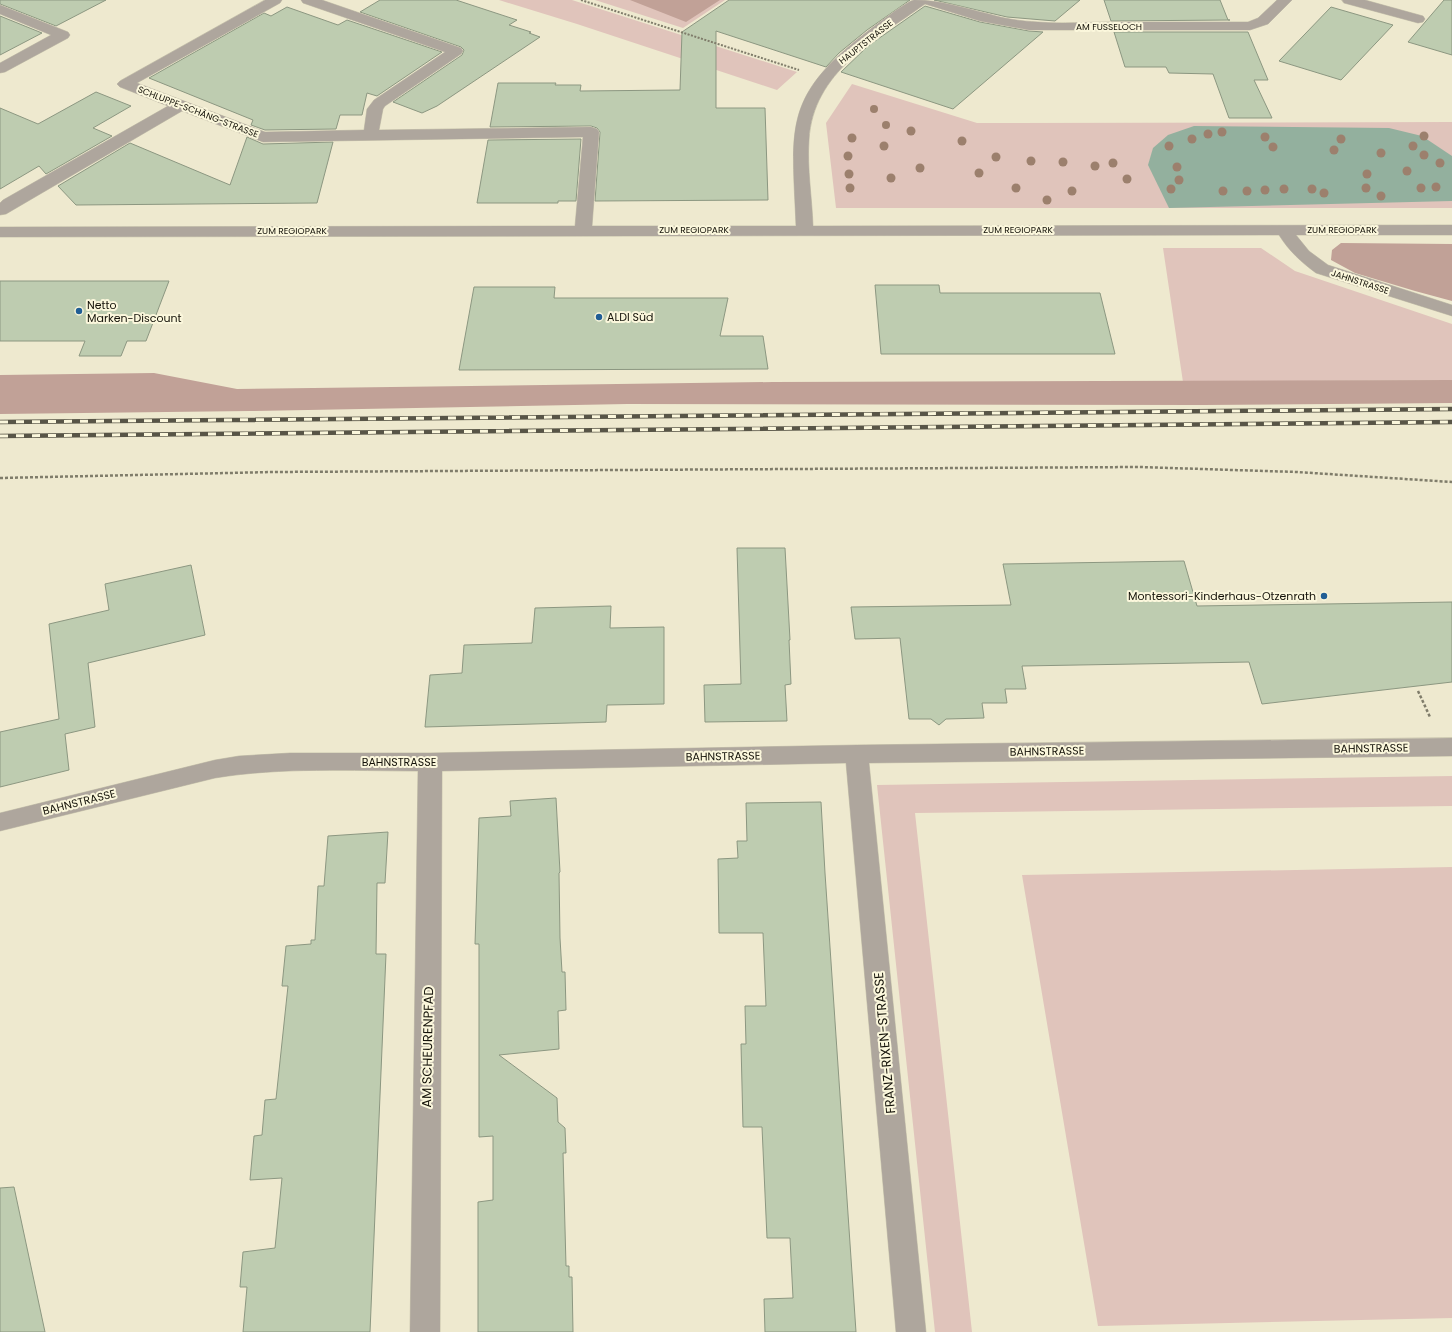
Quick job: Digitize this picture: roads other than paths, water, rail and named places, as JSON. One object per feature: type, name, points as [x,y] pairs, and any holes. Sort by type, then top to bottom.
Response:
[{"type":"street","name":"SCHLUPPE-SCHÄNG-STRASSE","points":[[275,0],[125,84],[263,137],[449,132],[591,132],[583,230]]},
{"type":"street","points":[[308,0],[456,51],[379,102],[376,109],[371,134]]},
{"type":"street","name":"HAUPTSTRASSE","points":[[805,230],[801,142],[807,109],[811,98],[824,78],[850,53],[921,0]]},
{"type":"street","name":"AM FUSSELOCH","points":[[927,0],[1001,22],[1044,27],[1250,26],[1263,21],[1285,0]]},
{"type":"street","points":[[1349,0],[1418,19]]},
{"type":"street","points":[[0,9],[63,34],[0,69]]},
{"type":"street","points":[[0,210],[181,105]]},
{"type":"street","name":"JAHNSTRASSE","points":[[1284,230],[1303,255],[1322,269],[1452,311]]},
{"type":"street","name":"ZUM REGIOPARK","points":[[0,232],[1452,230]]},
{"type":"street","name":"BAHNSTRASSE","points":[[0,822],[187,776],[240,765],[290,762],[430,762],[857,754],[1452,746]]},
{"type":"street","name":"FRANZ-RIXEN-STRASSE","points":[[857,754],[911,1332]]},
{"type":"street","name":"AM SCHEURENPFAD","points":[[425,1332],[430,762]]},
{"type":"railway","points":[[0,422],[1452,409]]},
{"type":"railway","points":[[0,436],[1452,422]]},
{"type":"place","name":"Netto Marken-Discount","points":[[79,311]]},
{"type":"place","name":"ALDI Süd","points":[[599,317]]},
{"type":"place","name":"Montessori-Kinderhaus-Otzenrath","points":[[1324,596]]}]
